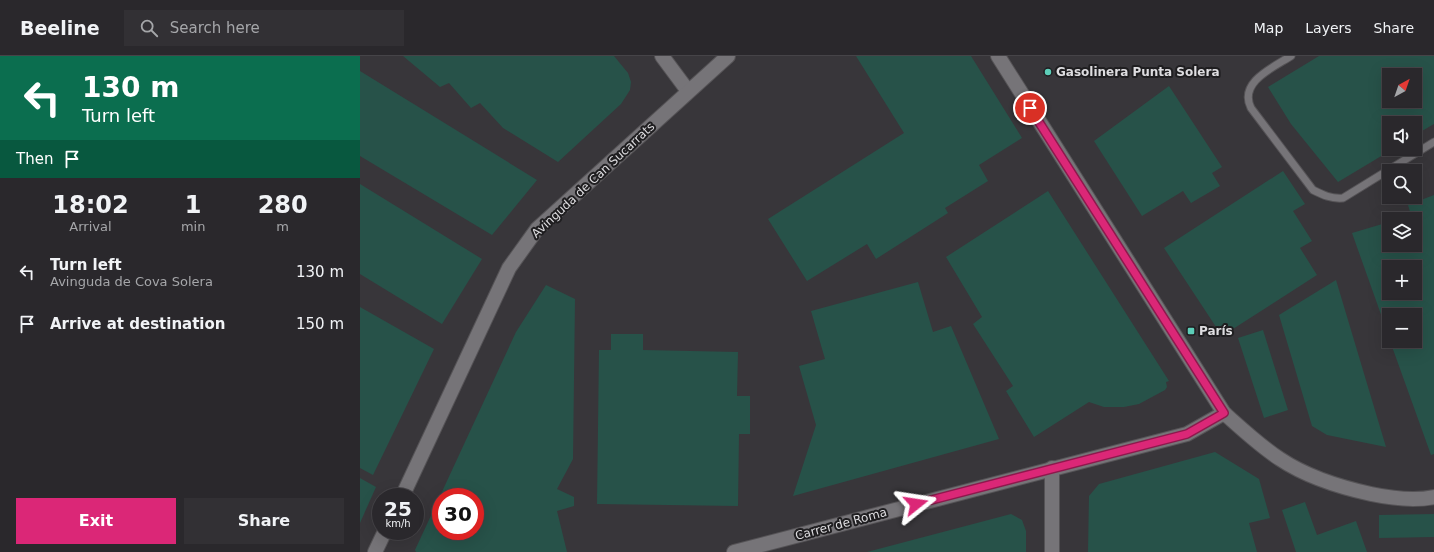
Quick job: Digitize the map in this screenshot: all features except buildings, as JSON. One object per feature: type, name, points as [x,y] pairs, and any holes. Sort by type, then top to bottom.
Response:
[{"type":"street","points":[[662,56],[688,92]]},
{"type":"street","name":"Avinguda de Can Sucarrats","points":[[406,488],[509,268],[536,229],[728,56]]},
{"type":"street","points":[[998,56],[1224,413],[1247,434],[1281,460],[1313,477],[1344,488],[1392,498],[1434,497]]},
{"type":"street","name":"Carrer de Roma","points":[[734,552],[1187,434],[1224,413]]},
{"type":"street","points":[[1052,468],[1052,552]]},
{"type":"street","points":[[375,552],[381,540]]},
{"type":"lane","points":[[1291,56],[1259,76],[1254,81],[1250,88],[1248,102],[1313,190],[1325,196],[1343,198],[1434,142]]},
{"type":"place","name":"Gasolinera Punta Solera","points":[[1048,72]]},
{"type":"place","name":"París","points":[[1191,331]]},
{"type":"route","points":[[916,504],[1187,434],[1224,413],[1030,108]]}]
